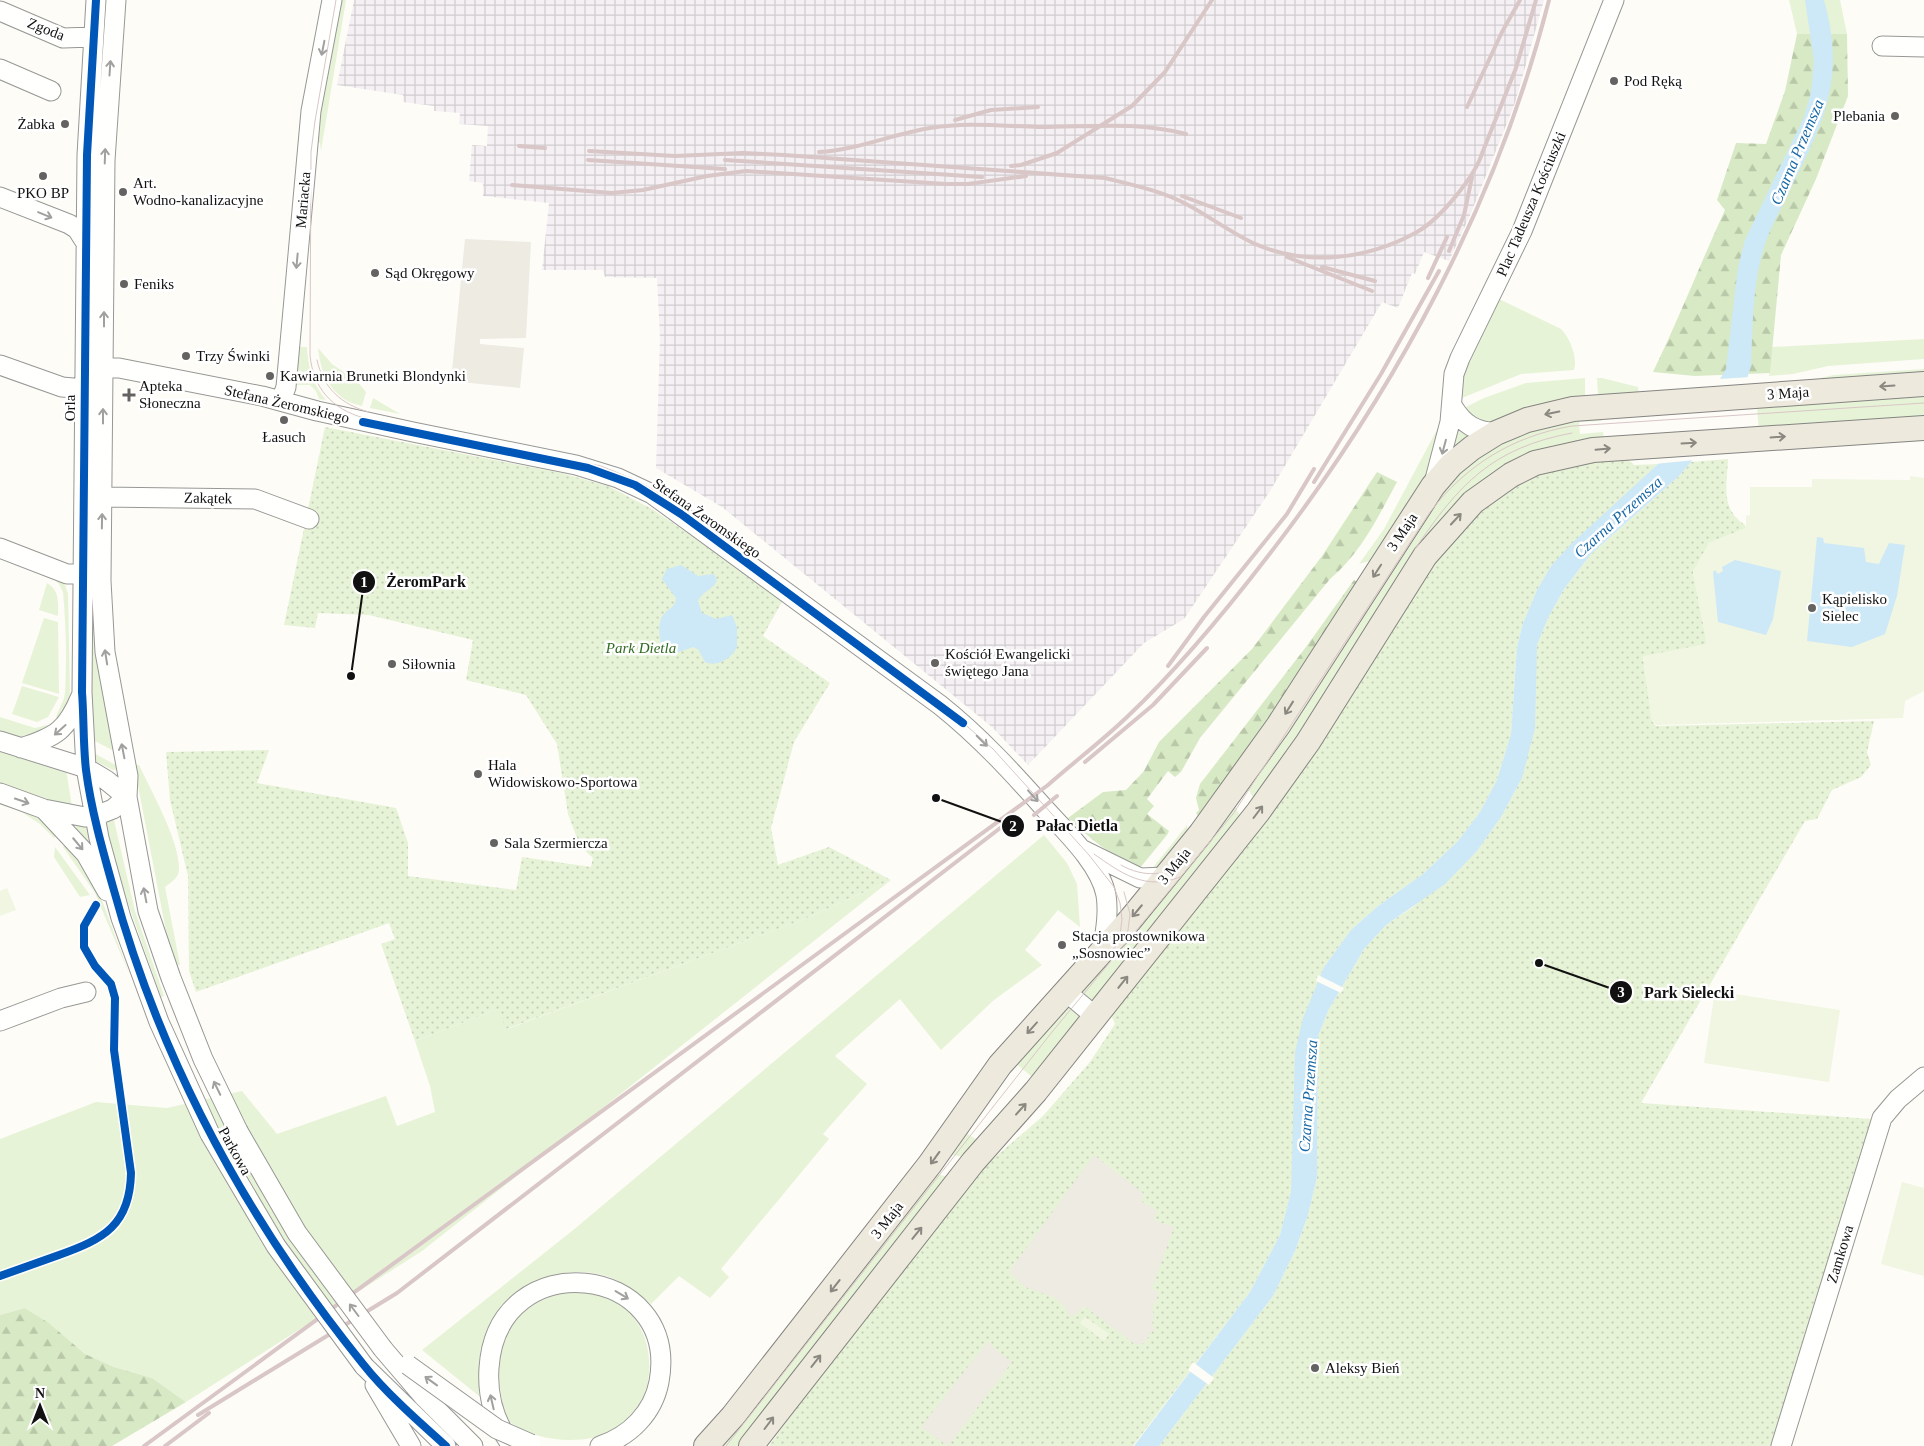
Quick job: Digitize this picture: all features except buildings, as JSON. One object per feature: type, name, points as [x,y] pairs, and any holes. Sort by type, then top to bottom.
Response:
[{"type":"main road","name":"3 Maja","points":[[706,1446],[745,1400],[924,1172],[1000,1064],[1102,952],[1166,877],[1238,784],[1433,486],[1451,465],[1472,448],[1496,433],[1527,420],[1573,409],[1924,384]]},
{"type":"main road","name":"3 Maja","points":[[752,1446],[961,1177],[1036,1091],[1258,812],[1308,742],[1425,556],[1456,518],[1491,487],[1535,463],[1594,450],[1924,428]]},
{"type":"street","name":"Orla","points":[[95,816],[86,768],[82,692],[87,138],[96,0]]},
{"type":"street","points":[[0,793],[44,809],[95,816],[113,809],[127,797],[128,776],[105,652],[103,621],[102,497],[105,160],[116,0]]},
{"type":"street","name":"Mariacka","points":[[282,401],[286,387],[311,111],[332,0]]},
{"type":"street","name":"Plac Tadeusza Kościuszki","points":[[1433,486],[1453,407],[1454,374],[1522,231],[1614,0]]},
{"type":"street","name":"Zgoda","points":[[0,11],[63,38],[93,37]]},
{"type":"street","points":[[1882,46],[1924,47]]},
{"type":"street","points":[[0,69],[50,91]]},
{"type":"street","points":[[0,197],[69,224],[77,229],[86,243]]},
{"type":"street","points":[[0,366],[62,387],[84,389]]},
{"type":"street","name":"Stefana Żeromskiego","points":[[104,368],[146,373],[282,401],[363,422],[588,468],[626,481],[658,498],[963,723],[1001,760],[1082,849],[1101,880],[1106,895],[1107,910],[1102,952]]},
{"type":"street","points":[[1453,407],[1458,416],[1471,428],[1481,432],[1496,433]]},
{"type":"street","name":"Zakątek","points":[[102,497],[255,499],[309,519]]},
{"type":"street","points":[[0,548],[67,574],[83,574]]},
{"type":"street","points":[[20,748],[47,740],[59,732],[75,710],[82,692]]},
{"type":"street","points":[[0,742],[86,768],[106,780],[127,797]]},
{"type":"street","name":"Parkowa","points":[[127,797],[148,911],[171,978],[203,1059],[265,1180],[297,1233],[383,1349],[424,1397],[473,1446]]},
{"type":"street","points":[[44,809],[86,854],[122,918]]},
{"type":"street","name":"Parkowa","points":[[95,816],[122,918],[145,988],[210,1134],[244,1196],[276,1246],[364,1366],[446,1446]]},
{"type":"street","name":"Stefana Żeromskiego","points":[[1082,849],[1140,878],[1166,877]]},
{"type":"street","points":[[1065,991],[1096,1017]]},
{"type":"street","points":[[0,1021],[61,998],[86,992]]},
{"type":"street","name":"Zamkowa","points":[[1781,1446],[1882,1118],[1898,1099],[1924,1077]]},
{"type":"street","points":[[512,1446],[500,1427],[490,1392],[489,1365],[494,1341],[511,1311],[531,1295],[553,1284],[576,1281],[599,1284],[633,1302],[648,1321],[659,1353],[658,1385],[648,1409],[628,1432],[600,1446]]},
{"type":"street","points":[[383,1349],[497,1429],[538,1446]]},
{"type":"street","points":[[364,1366],[395,1422],[411,1446]]},
{"type":"shaded area","points":[[354,0],[1544,0],[1515,103],[1471,213],[1449,261],[1424,252],[1415,274],[1412,273],[1398,308],[1382,302],[1270,491],[1184,619],[1144,643],[1028,765],[992,727],[722,507],[656,468],[660,338],[657,278],[605,277],[603,270],[542,270],[549,203],[483,196],[483,183],[469,181],[472,145],[487,146],[488,126],[459,124],[460,113],[434,111],[434,106],[403,102],[403,95],[337,85]]},
{"type":"shaded area","points":[[465,239],[531,242],[526,338],[480,339],[480,344],[524,348],[520,388],[451,381]]},
{"type":"shaded area","points":[[1094,1155],[1143,1193],[1141,1201],[1157,1211],[1154,1220],[1174,1227],[1152,1288],[1159,1293],[1152,1309],[1154,1316],[1152,1325],[1155,1328],[1144,1343],[1136,1345],[1084,1306],[1071,1318],[1064,1306],[1054,1297],[1025,1287],[1009,1272]]},
{"type":"shaded area","points":[[988,1341],[996,1350],[1012,1362],[948,1446],[921,1427]]},
{"type":"green space","points":[[340,0],[346,0],[321,151],[320,143],[316,142]]},
{"type":"green space","points":[[1789,0],[1840,0],[1847,34],[1797,34]]},
{"type":"green space","points":[[1797,34],[1847,34],[1848,96],[1816,179],[1781,255],[1770,373],[1695,376],[1653,372],[1725,210],[1717,200],[1736,143],[1766,144],[1785,91]]},
{"type":"green space","points":[[1499,299],[1561,329],[1572,348],[1575,360],[1574,370],[1521,374],[1462,398],[1462,386],[1468,361]]},
{"type":"green space","points":[[1924,339],[1924,359],[1828,366],[1793,374],[1769,376],[1772,347]]},
{"type":"green space","points":[[296,347],[307,347],[312,376],[326,400],[319,399],[316,391],[310,385],[294,385]]},
{"type":"green space","points":[[318,348],[332,364],[357,381],[366,392],[362,406],[344,399],[332,388],[321,365]]},
{"type":"green space","points":[[1924,369],[1924,377],[1807,381],[1834,375]]},
{"type":"green space","points":[[1585,378],[1585,395],[1598,395],[1597,378],[1602,378],[1638,387],[1639,395],[1486,427],[1462,409],[1484,398],[1526,383]]},
{"type":"green space","points":[[1924,391],[1924,421],[1759,431],[1757,408]]},
{"type":"green space","points":[[373,398],[400,414],[370,408]]},
{"type":"green space","points":[[1601,412],[1602,421],[1579,422],[1580,434],[1603,432],[1604,441],[1363,640],[1255,801],[1247,787],[1450,477],[1510,433]]},
{"type":"green space","points":[[1440,424],[1430,472],[1373,560],[1359,564],[1384,529]]},
{"type":"green space","points":[[1455,424],[1472,435],[1450,456]]},
{"type":"green space","name":"Park Dietla","points":[[325,427],[561,473],[608,486],[652,509],[784,598],[763,636],[830,683],[794,742],[771,828],[778,865],[829,847],[891,880],[802,920],[506,1029],[498,1009],[415,1041],[381,944],[395,939],[389,923],[196,992],[189,971],[188,876],[170,800],[166,752],[269,750],[257,783],[396,808],[408,843],[408,876],[516,890],[522,857],[591,867],[593,858],[580,846],[568,814],[557,744],[526,695],[466,680],[473,640],[369,615],[318,613],[315,628],[284,625]]},
{"type":"green space","points":[[1622,454],[1634,465],[1658,464],[1551,566],[1537,590],[1523,623],[1517,647],[1511,734],[1497,780],[1480,812],[1458,841],[1423,874],[1378,906],[1351,930],[1324,967],[1293,1155],[1291,1191],[1280,1235],[1250,1292],[1133,1446],[769,1446],[881,1289],[984,1161],[987,1164],[1043,1116],[1090,1062],[1115,1024],[1111,1015],[1416,582],[1462,522],[1530,473]]},
{"type":"green space","points":[[1728,459],[1726,487],[1728,504],[1737,519],[1746,528],[1709,543],[1693,572],[1707,644],[1643,657],[1652,721],[1656,726],[1874,721],[1867,752],[1871,765],[1861,777],[1832,790],[1817,819],[1805,821],[1641,1103],[1872,1119],[1776,1446],[1159,1446],[1273,1296],[1295,1251],[1308,1215],[1317,1177],[1318,1036],[1329,1009],[1364,949],[1386,925],[1413,907],[1477,851],[1501,817],[1522,778],[1537,645],[1548,618],[1564,589],[1591,554],[1679,476],[1691,462]]},
{"type":"green space","points":[[1377,472],[1397,482],[1360,546],[1330,579],[1200,738],[1181,772],[1175,777],[1168,771],[1147,799],[1154,806],[1147,814],[1169,831],[1167,835],[1139,869],[1119,858],[1084,833],[1068,818],[1103,792],[1126,790],[1144,771],[1159,742],[1252,649],[1322,556]]},
{"type":"green space","name":"Kąpielisko Sielec","points":[[1910,476],[1924,478],[1924,691],[1905,701],[1903,718],[1656,725],[1652,721],[1643,656],[1707,644],[1693,572],[1709,543],[1746,528],[1746,516],[1750,515],[1750,487],[1812,487],[1812,479],[1910,480]]},
{"type":"green space","points":[[55,576],[65,585],[68,594],[70,693],[67,711],[56,722],[65,693],[66,655],[63,592],[54,579]]},
{"type":"green space","points":[[1354,580],[1358,583],[1312,657],[1200,818],[1196,813],[1199,810],[1196,798],[1200,784],[1306,647]]},
{"type":"green space","points":[[47,583],[56,593],[58,616],[39,610]]},
{"type":"green space","points":[[89,609],[95,609],[116,752],[93,740]]},
{"type":"green space","points":[[44,618],[58,622],[59,694],[22,683]]},
{"type":"green space","points":[[22,686],[59,697],[48,717],[37,722],[12,714]]},
{"type":"green space","points":[[0,717],[35,728],[47,725],[52,730],[21,739],[0,734]]},
{"type":"green space","points":[[0,750],[66,769],[72,807],[0,784]]},
{"type":"green space","points":[[94,753],[119,767],[118,769],[113,770],[95,761]]},
{"type":"green space","points":[[134,765],[139,765],[157,802],[170,831],[178,858],[178,875],[165,887],[180,965],[177,965],[166,931]]},
{"type":"green space","points":[[1234,805],[1241,817],[1093,1002],[1078,992]]},
{"type":"green space","points":[[17,809],[34,814],[60,832],[54,838],[40,824]]},
{"type":"green space","points":[[113,816],[135,911],[164,996],[161,997],[116,869],[104,821]]},
{"type":"green space","points":[[79,821],[89,823],[95,851],[74,832]]},
{"type":"green space","points":[[1187,825],[1188,834],[1164,868],[1151,870]]},
{"type":"green space","points":[[1044,835],[1067,863],[1077,884],[1080,927],[1058,910],[1025,950],[1042,965],[994,1000],[941,1050],[900,999],[835,1056],[867,1084],[823,1134],[829,1139],[721,1269],[729,1277],[710,1298],[679,1276],[651,1304],[621,1282],[592,1273],[574,1272],[539,1280],[523,1288],[509,1299],[489,1328],[481,1361],[479,1396],[422,1350],[572,1231]]},
{"type":"green space","points":[[67,840],[100,895],[130,976],[95,893],[63,847]]},
{"type":"green space","points":[[55,847],[90,895],[80,897],[54,857]]},
{"type":"green space","points":[[891,880],[422,1251],[186,1402],[152,1378],[114,1367],[85,1354],[49,1323],[25,1308],[0,1315],[0,1139],[96,1102],[167,1108],[242,1091],[277,1134],[386,1096],[397,1126],[435,1112],[430,1086],[415,1041],[498,1009],[507,1029],[802,920]]},
{"type":"green space","points":[[7,888],[16,910],[0,916],[0,891]]},
{"type":"green space","points":[[1715,991],[1840,1010],[1829,1082],[1704,1063]]},
{"type":"green space","points":[[1065,1002],[1085,1021],[1037,1081],[1014,1062]]},
{"type":"green space","points":[[965,1132],[977,1140],[968,1157],[950,1155]]},
{"type":"green space","points":[[934,1174],[951,1177],[742,1446],[718,1446]]},
{"type":"green space","points":[[1902,1182],[1924,1188],[1924,1276],[1881,1264]]},
{"type":"green space","points":[[575,1291],[603,1296],[616,1302],[628,1311],[638,1324],[645,1339],[649,1355],[649,1372],[646,1389],[640,1404],[630,1418],[617,1428],[606,1434],[588,1439],[553,1439],[530,1433],[508,1421],[499,1376],[501,1355],[506,1336],[516,1320],[531,1306],[551,1297]]},
{"type":"green space","points":[[25,1308],[49,1323],[85,1354],[114,1367],[152,1378],[186,1402],[112,1446],[0,1446],[0,1315]]},
{"type":"green space","points":[[1085,1317],[1109,1334],[1104,1341],[1080,1323]]},
{"type":"water","name":"Czarna Przemsza","points":[[1805,0],[1824,0],[1833,55],[1832,79],[1827,102],[1811,147],[1770,230],[1761,256],[1754,303],[1751,366],[1747,379],[1722,421],[1679,476],[1591,554],[1564,589],[1548,618],[1537,645],[1535,728],[1522,778],[1501,817],[1477,851],[1445,884],[1386,925],[1364,949],[1329,1009],[1318,1036],[1317,1177],[1308,1215],[1295,1251],[1273,1296],[1159,1446],[1134,1446],[1250,1292],[1280,1235],[1291,1191],[1295,1052],[1303,1018],[1324,967],[1351,930],[1378,906],[1423,874],[1458,841],[1480,812],[1497,780],[1511,734],[1517,647],[1523,623],[1537,590],[1551,566],[1571,544],[1658,464],[1696,420],[1726,369],[1738,267],[1745,240],[1804,117],[1811,92],[1814,61]]},
{"type":"water","points":[[1817,537],[1823,538],[1824,543],[1864,548],[1866,562],[1879,564],[1889,543],[1905,545],[1897,596],[1885,634],[1852,647],[1807,641]]},
{"type":"water","points":[[1735,560],[1781,571],[1773,619],[1766,635],[1718,622],[1713,572],[1715,570],[1718,574],[1723,571],[1722,567]]},
{"type":"water","points":[[681,565],[698,576],[714,574],[717,581],[698,601],[702,613],[716,619],[732,615],[737,627],[737,647],[724,661],[719,663],[705,662],[698,649],[693,647],[673,654],[663,649],[660,641],[660,621],[664,614],[674,605],[676,598],[662,579],[667,569]]},
{"type":"pier","points":[[1750,377],[1724,422],[1695,460],[1655,464],[1694,419],[1719,379]]},
{"type":"pier","points":[[1318,975],[1344,988],[1341,993],[1316,981]]},
{"type":"pier","points":[[1193,1362],[1214,1378],[1209,1385],[1188,1370]]},
{"type":"tram line","points":[[336,0],[311,152],[310,355],[315,378],[326,396],[342,409],[364,418],[601,466],[638,481],[672,501],[928,692],[993,749],[1089,855],[1114,887],[1120,903],[1122,919],[1120,935],[1114,950]]},
{"type":"tram line","points":[[317,360],[324,379],[335,394],[350,405],[369,412]]},
{"type":"tram line","points":[[726,1446],[1052,1032],[1233,814],[1430,512],[1459,480],[1492,455],[1511,445],[1530,437],[1572,426],[1924,403]]},
{"type":"tram line","points":[[1415,549],[1447,506],[1480,472],[1520,448],[1572,433]]},
{"type":"tram line","points":[[1094,854],[1114,868],[1145,881],[1167,881],[1180,877]]},
{"type":"tram line","points":[[1121,865],[1138,872],[1155,874],[1173,870],[1189,862]]},
{"type":"tram line","points":[[1124,892],[1130,914],[1127,938]]},
{"type":"railway","points":[[1011,166],[1021,165],[1057,153],[1132,106],[1165,72],[1212,0]]},
{"type":"railway","points":[[1467,107],[1502,32],[1520,0]]},
{"type":"railway","points":[[1481,156],[1516,68],[1536,0]]},
{"type":"railway","points":[[144,1446],[1048,785],[1108,735],[1165,679],[1201,639],[1268,556],[1358,428],[1399,361],[1437,292],[1471,221],[1501,149],[1527,75],[1549,0]]},
{"type":"railway","points":[[955,120],[991,110],[1038,107]]},
{"type":"railway","points":[[819,152],[861,145],[930,128],[957,125],[1039,127],[1131,126],[1149,127],[1186,134]]},
{"type":"railway","points":[[519,146],[545,148]]},
{"type":"railway","points":[[589,151],[675,156],[743,153],[784,155],[1105,178],[1147,189],[1178,200],[1236,234],[1273,251],[1315,257],[1336,257],[1378,249],[1417,232],[1436,218],[1465,185],[1483,151]]},
{"type":"railway","points":[[588,160],[725,169]]},
{"type":"railway","points":[[725,160],[982,177]]},
{"type":"railway","points":[[512,185],[612,193],[643,190],[707,176],[746,171],[946,184],[968,184],[1026,176]]},
{"type":"railway","points":[[1449,251],[1464,215],[1472,177]]},
{"type":"railway","points":[[1182,196],[1241,218]]},
{"type":"railway","points":[[1428,278],[1447,237]]},
{"type":"railway","points":[[1287,257],[1372,291]]},
{"type":"railway","points":[[1322,267],[1375,281]]},
{"type":"railway","points":[[1314,482],[1381,374],[1439,271]]},
{"type":"railway","points":[[1168,666],[1204,617],[1287,514],[1314,469]]},
{"type":"railway","points":[[1085,762],[1153,705],[1207,648]]},
{"type":"railway","points":[[1034,815],[1057,796]]},
{"type":"railway","points":[[198,1415],[397,1293],[1008,822]]},
{"type":"railway","points":[[165,1446],[209,1413]]},
{"type":"cycle path","points":[[96,0],[87,155],[82,692],[86,770],[97,829],[133,952],[156,1016],[183,1078],[213,1139],[246,1198],[321,1310],[363,1364],[392,1396],[446,1446]]},
{"type":"cycle path","points":[[363,422],[588,468],[635,485],[681,514],[963,723]]},
{"type":"cycle path","points":[[0,1276],[89,1243],[111,1228],[120,1218],[126,1206],[131,1173],[114,1050],[115,998],[111,984],[95,966],[84,947],[84,926],[96,905]]},
{"type":"place","name":"Pod Ręką","points":[[1614,81]]},
{"type":"place","name":"Plebania","points":[[1895,116]]},
{"type":"place","name":"Żabka","points":[[65,124]]},
{"type":"place","name":"PKO BP","points":[[43,176]]},
{"type":"place","name":"Art. Wodno-kanalizacyjne","points":[[123,192]]},
{"type":"place","name":"Sąd Okręgowy","points":[[375,273]]},
{"type":"place","name":"Feniks","points":[[124,284]]},
{"type":"place","name":"Trzy Świnki","points":[[186,356]]},
{"type":"place","name":"Kawiarnia Brunetki Blondynki","points":[[270,376]]},
{"type":"place","name":"Apteka Słoneczna","points":[[129,395]]},
{"type":"place","name":"Łasuch","points":[[284,420]]},
{"type":"place","name":"Kąpielisko Sielec","points":[[1812,608]]},
{"type":"place","name":"Kościół Ewangelicki świętego Jana","points":[[935,663]]},
{"type":"place","name":"Siłownia","points":[[392,664]]},
{"type":"place","name":"ŻeromPark","points":[[351,676]]},
{"type":"place","name":"Hala Widowiskowo-Sportowa","points":[[478,774]]},
{"type":"place","name":"Pałac Dietla","points":[[936,798]]},
{"type":"place","name":"Sala Szermiercza","points":[[494,843]]},
{"type":"place","name":"Stacja prostownikowa „Sosnowiec”","points":[[1062,945]]},
{"type":"place","name":"Park Sielecki","points":[[1539,963]]},
{"type":"place","name":"Aleksy Bień","points":[[1315,1368]]}]
